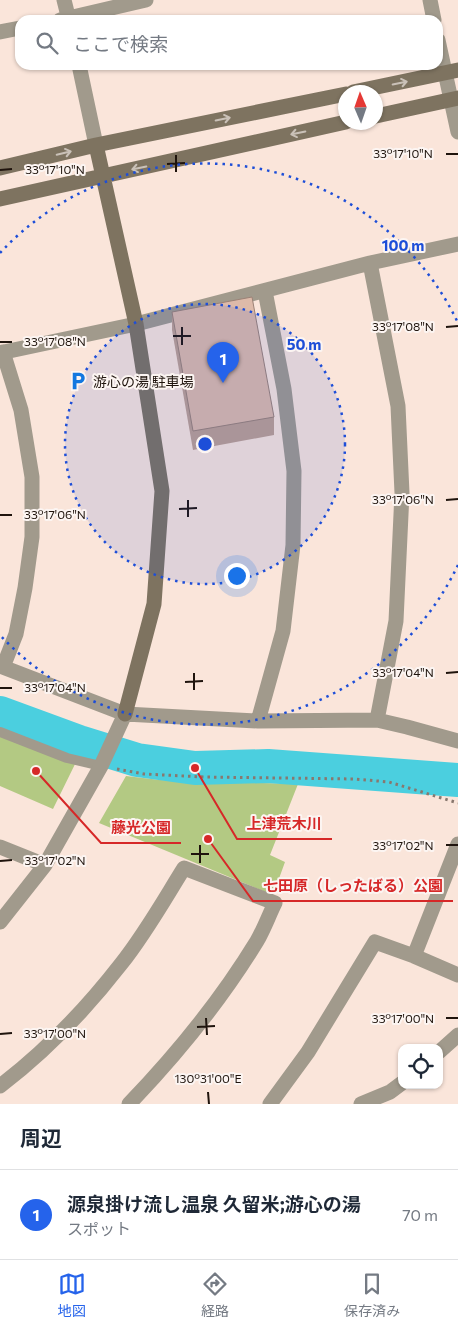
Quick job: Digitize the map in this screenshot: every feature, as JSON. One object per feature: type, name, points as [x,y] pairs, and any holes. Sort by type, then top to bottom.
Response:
[{"type":"street","points":[[64,0],[66,15]]},
{"type":"street","points":[[83,15],[146,0]]},
{"type":"street","points":[[430,0],[433,15]]},
{"type":"street","points":[[0,32],[15,29]]},
{"type":"street","points":[[443,52],[451,72],[458,132]]},
{"type":"street","points":[[0,922],[45,865],[101,766],[125,714],[154,604],[162,491],[136,324],[80,70]]},
{"type":"street","points":[[383,86],[451,72]]},
{"type":"street","points":[[0,168],[338,96]]},
{"type":"street","points":[[383,114],[454,99]]},
{"type":"street","points":[[0,199],[338,124]]},
{"type":"street","points":[[458,244],[370,263],[136,324],[2,352],[21,410],[32,477],[32,536],[16,634],[1,666],[125,714],[258,721],[377,720],[407,726],[458,741]]},
{"type":"street","points":[[370,263],[398,406],[402,492],[396,621],[377,720]]},
{"type":"street","points":[[258,721],[283,631],[294,544],[294,471],[284,389],[265,291]]},
{"type":"street","points":[[414,956],[458,844]]},
{"type":"street","points":[[0,847],[45,865]]},
{"type":"street","points":[[0,1086],[16,1074],[76,1019],[122,963],[184,868],[275,903],[257,940],[211,1009],[159,1073],[130,1104]]},
{"type":"street","points":[[270,1104],[308,1052],[375,942],[458,975]]},
{"type":"street","points":[[443,1049],[456,1041]]},
{"type":"street","points":[[361,1104],[390,1092],[398,1086]]},
{"type":"lane","points":[[0,732],[66,758],[101,766]]},
{"type":"path","points":[[101,766],[144,774],[204,777],[346,779],[389,782],[458,803]]},
{"type":"green space","points":[[0,726],[79,756],[53,809],[0,786]]},
{"type":"green space","points":[[126,776],[160,780],[298,784],[270,855],[285,862],[273,895],[99,823]]},
{"type":"building","points":[[252,297],[274,417],[193,431],[172,312]]},
{"type":"waterway","points":[[0,713],[79,742],[137,760],[195,768],[268,766],[458,780]]},
{"type":"place","name":"游心の湯 駐車場","points":[[78,381]]},
{"type":"place","name":"源泉掛け流し温泉 久留米;游心の湯","points":[[223,383]]},
{"type":"place","name":"上津荒木川","points":[[195,768]]},
{"type":"place","name":"藤光公園","points":[[36,771]]},
{"type":"place","name":"七田原（しったばる）公園","points":[[208,839]]}]
